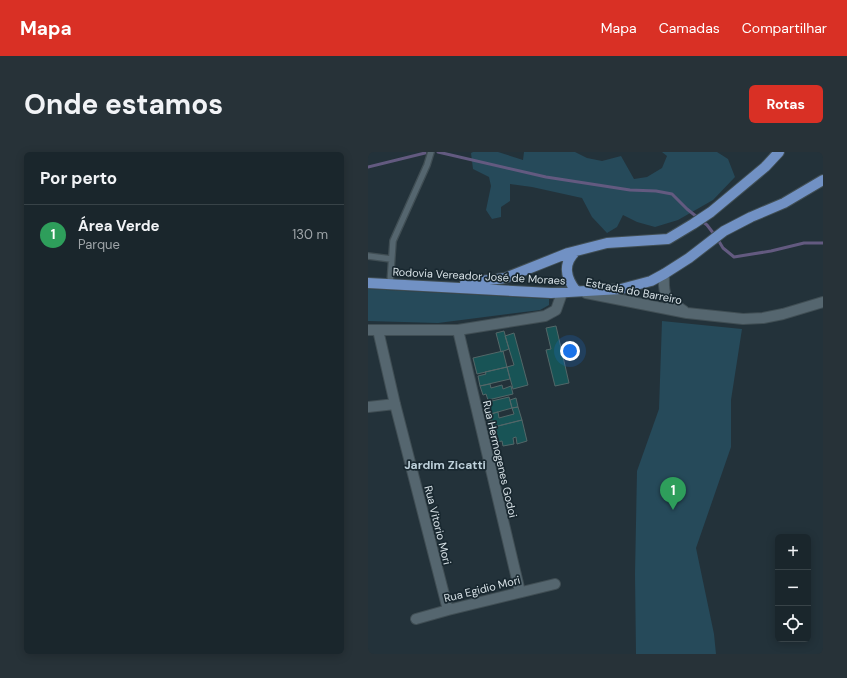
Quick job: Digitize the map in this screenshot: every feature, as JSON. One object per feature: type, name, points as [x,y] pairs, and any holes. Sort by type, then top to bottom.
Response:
[{"type":"main road","points":[[433,287],[505,278],[576,251],[607,243],[668,239],[711,212],[765,167],[779,152]]},
{"type":"main road","name":"Rodovia Vereador José de Moraes","points":[[368,283],[562,293],[621,289],[651,281],[664,274],[689,258],[724,231],[751,217],[784,203],[823,180]]},
{"type":"main road","points":[[576,251],[569,257],[567,266],[567,275],[570,284],[576,291]]},
{"type":"street","name":"Estrada do Barreiro","points":[[664,274],[664,290],[670,301],[687,313]]},
{"type":"street","name":"Estrada do Barreiro","points":[[576,291],[687,313],[743,319],[763,318],[783,314],[823,302]]},
{"type":"street","points":[[373,330],[458,330],[545,316],[556,310],[562,293]]},
{"type":"street","name":"Rua Vitorio Mori","points":[[373,330],[395,404],[448,610]]},
{"type":"street","name":"Rua Hermogenes Godoi","points":[[458,330],[520,592]]},
{"type":"street","points":[[368,407],[395,404]]},
{"type":"street","name":"Rua Egidio Mori","points":[[416,619],[555,584]]},
{"type":"lane","points":[[390,284],[393,241],[427,165],[431,152]]},
{"type":"lane","points":[[368,256],[391,259]]},
{"type":"shaded area","points":[[498,152],[523,160],[524,152],[575,152],[587,158],[602,161],[621,156],[634,179],[647,177],[662,168],[667,156],[662,152],[717,152],[728,159],[735,177],[713,200],[678,220],[655,227],[637,222],[623,215],[617,227],[607,233],[592,217],[582,198],[532,187],[510,184],[510,201],[501,207],[501,217],[492,219],[486,210],[491,186],[489,177],[473,169],[471,153]]},
{"type":"shaded area","points":[[368,289],[549,299],[549,305],[540,310],[438,323],[368,321]]},
{"type":"shaded area","points":[[662,321],[742,329],[731,400],[731,447],[696,548],[714,634],[716,654],[636,654],[635,574],[637,471],[659,409]]},
{"type":"building","points":[[556,326],[569,383],[555,386],[546,350],[551,349],[546,328]]},
{"type":"building","points":[[504,331],[509,349],[501,352],[496,333]]},
{"type":"building","points":[[514,333],[528,385],[513,389],[507,367],[514,365],[505,336]]},
{"type":"building","points":[[503,351],[507,367],[477,374],[473,358]]},
{"type":"building","points":[[507,367],[510,379],[480,386],[478,376],[486,374],[485,372]]},
{"type":"building","points":[[490,384],[491,388],[502,385],[503,389],[511,386],[513,394],[488,400],[486,394],[483,395],[480,386]]},
{"type":"building","points":[[509,397],[512,408],[487,415],[485,408],[490,406],[488,400],[491,399],[492,401]]},
{"type":"building","points":[[516,398],[518,407],[512,408],[510,400]]},
{"type":"building","points":[[518,407],[522,420],[494,427],[492,420],[488,421],[487,415],[498,412],[499,418],[514,414],[512,408]]},
{"type":"building","points":[[522,420],[527,441],[517,444],[516,437],[513,438],[514,444],[503,446],[502,441],[497,442],[499,448],[496,449],[490,428]]},
{"type":"waterway","points":[[438,152],[546,177],[630,190],[656,191],[672,194],[687,209],[707,225],[723,248],[734,257],[771,251],[804,243],[823,243]]},
{"type":"waterway","points":[[368,167],[425,153]]},
{"type":"place","name":"Área Verde","points":[[673,510]]},
{"type":"district","name":"Jardim Zicatti","points":[[445,465]]}]
